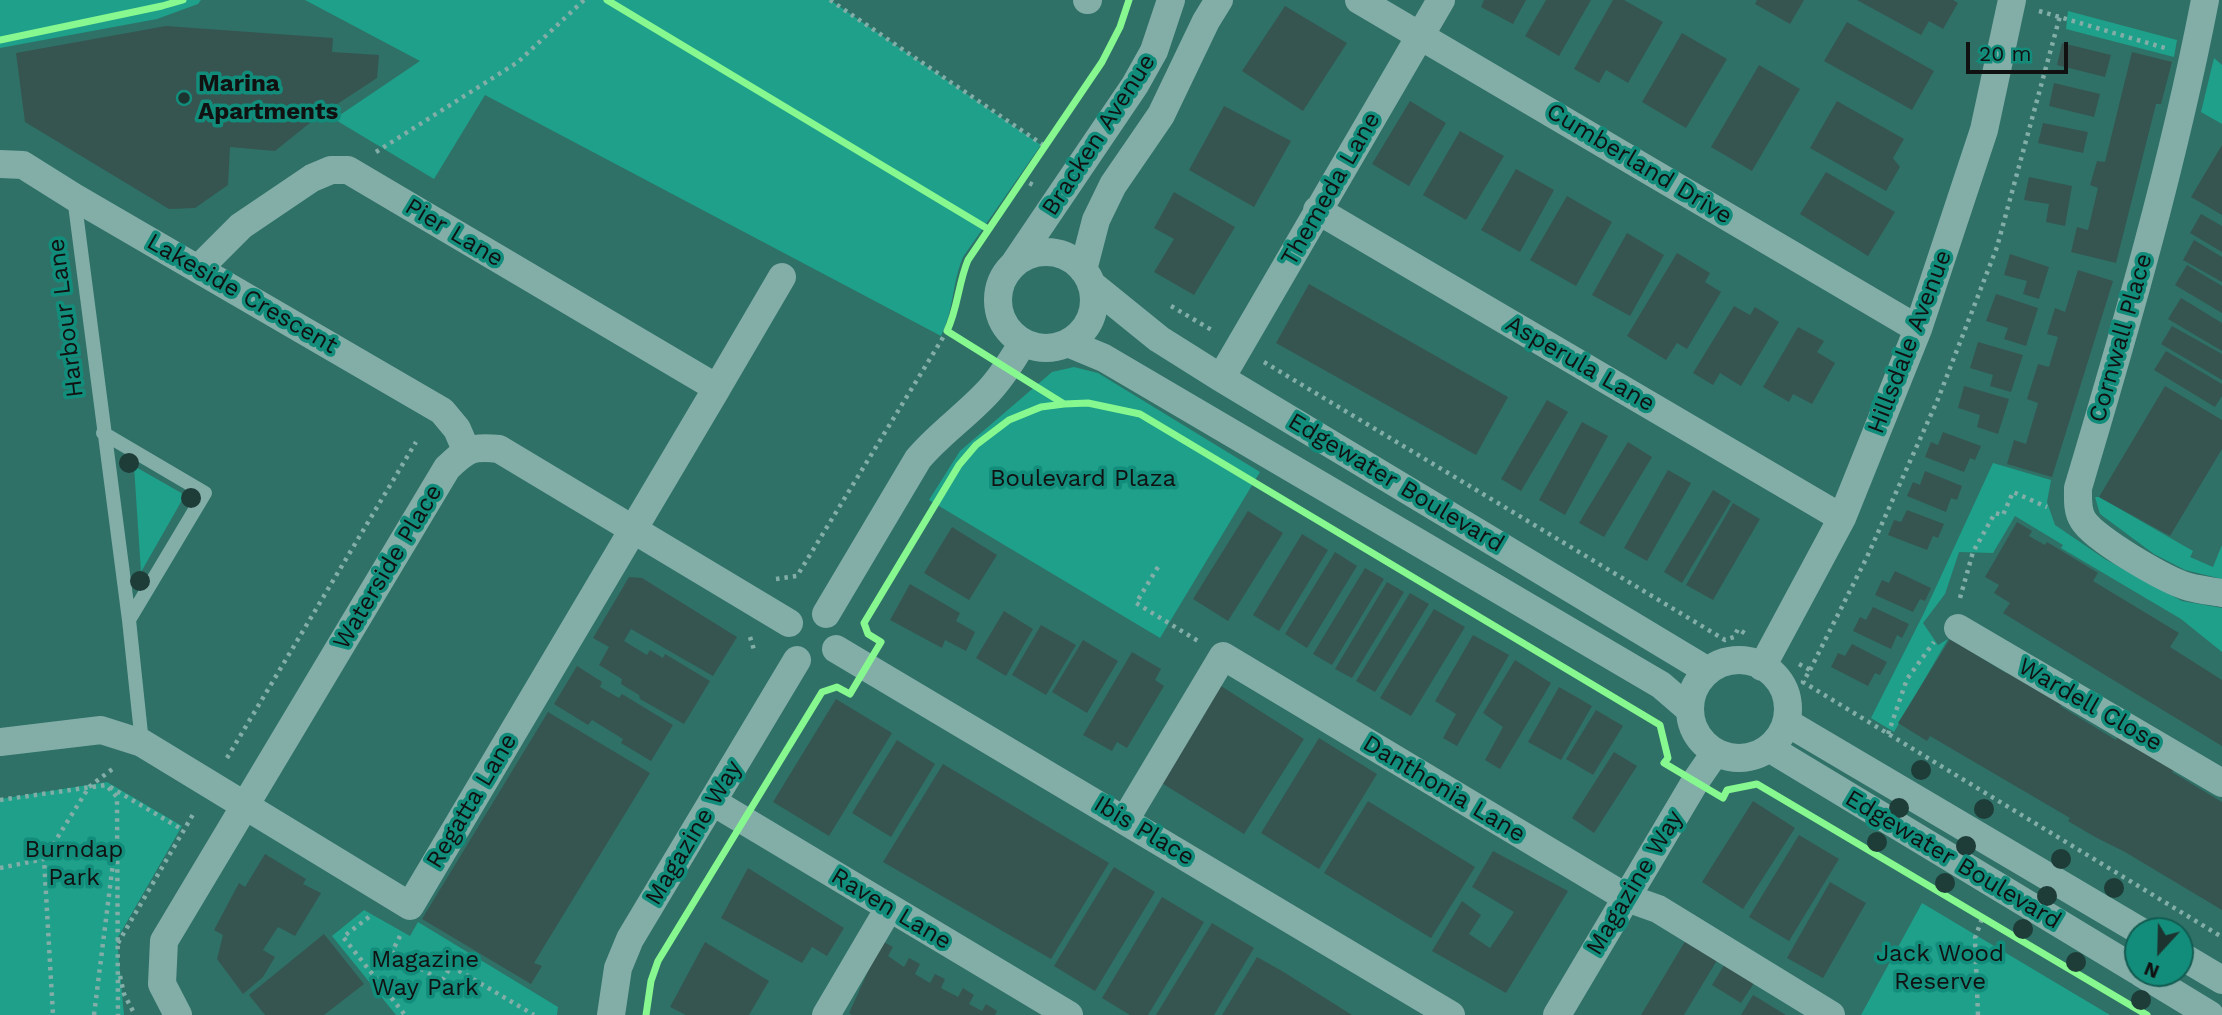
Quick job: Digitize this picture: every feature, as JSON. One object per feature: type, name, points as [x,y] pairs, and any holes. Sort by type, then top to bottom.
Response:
[{"type":"street","name":"Bracken Avenue","points":[[1014,264],[1135,85],[1154,51],[1171,0]]},
{"type":"street","name":"Bracken Avenue","points":[[1087,277],[1096,220],[1114,185],[1161,115],[1206,21],[1219,0]]},
{"type":"street","name":"Cumberland Drive","points":[[1359,0],[1918,329]]},
{"type":"street","name":"Themeda Lane","points":[[1221,378],[1441,0]]},
{"type":"street","name":"Cornwall Place","points":[[2205,0],[2155,220],[2078,488],[2077,505],[2083,521],[2096,534],[2162,576],[2189,587],[2222,593]]},
{"type":"street","name":"Hillsdale Avenue","points":[[1767,658],[1842,518],[1918,329],[1984,130],[2012,2]]},
{"type":"street","name":"Lakeside Crescent","points":[[0,164],[23,165],[442,411],[457,429],[466,450]]},
{"type":"street","points":[[199,268],[241,226],[312,178],[331,170],[348,170]]},
{"type":"street","name":"Pier Lane","points":[[348,170],[717,388]]},
{"type":"street","name":"Asperula Lane","points":[[1318,211],[1842,518]]},
{"type":"street","points":[[1045,252],[1070,258],[1087,277],[1094,300],[1091,319],[1082,333],[1068,343],[1052,348],[1035,348],[1009,332],[1001,317],[998,301],[1004,277],[1014,264],[1045,252]]},
{"type":"street","points":[[633,530],[782,277]]},
{"type":"street","name":"Edgewater Boulevard","points":[[1087,277],[1159,339],[1708,671]]},
{"type":"street","points":[[826,614],[918,459],[934,440],[985,396],[1007,369],[1023,342]]},
{"type":"street","name":"Edgewater Boulevard","points":[[1068,343],[1104,358],[1661,685],[1689,710]]},
{"type":"street","points":[[466,450],[482,447],[499,449],[789,623]]},
{"type":"street","name":"Waterside Place","points":[[178,1015],[162,984],[164,941],[447,468],[466,450]]},
{"type":"street","name":"Regatta Lane","points":[[394,897],[410,906],[633,530]]},
{"type":"street","points":[[812,610],[826,614],[838,629],[836,649],[823,662],[813,664],[797,660],[786,645],[785,635],[789,623],[803,611],[812,610]]},
{"type":"street","name":"Wardell Close","points":[[1947,634],[2222,783]]},
{"type":"street","name":"Ibis Place","points":[[836,649],[1451,1015]]},
{"type":"street","points":[[1125,820],[1223,656]]},
{"type":"street","name":"Danthonia Lane","points":[[1223,656],[1627,898],[1658,909],[1831,1015]]},
{"type":"street","points":[[1767,658],[1788,704],[1786,722],[1779,739],[1754,756],[1737,758],[1715,753],[1702,742],[1693,727],[1689,710],[1692,693],[1708,671],[1724,663],[1767,658]]},
{"type":"street","name":"Magazine Way","points":[[611,1015],[618,968],[630,939],[797,660]]},
{"type":"street","name":"Edgewater Boulevard","points":[[1786,722],[2124,922]]},
{"type":"street","points":[[0,742],[100,730],[142,743],[394,897]]},
{"type":"street","name":"Edgewater Boulevard","points":[[1769,748],[2124,963]]},
{"type":"street","name":"Magazine Way","points":[[1557,1015],[1695,782],[1715,753]]},
{"type":"street","name":"Raven Lane","points":[[713,802],[1069,1015]]},
{"type":"street","points":[[826,1015],[889,908]]},
{"type":"street","points":[[2194,963],[2222,980]]},
{"type":"street","name":"Edgewater Boulevard","points":[[2164,987],[2210,1015]]},
{"type":"lane","name":"Harbour Lane","points":[[74,197],[129,620],[142,743]]},
{"type":"lane","points":[[103,433],[205,493],[129,620]]},
{"type":"path","points":[[348,170],[518,62],[584,0]]},
{"type":"path","points":[[830,0],[1046,147]]},
{"type":"path","points":[[2012,2],[2159,45],[2193,62]]},
{"type":"path","points":[[2060,16],[1997,247],[1938,399],[1867,557],[1803,682],[2222,937]]},
{"type":"path","points":[[1038,158],[1052,138]]},
{"type":"path","points":[[1016,189],[1030,169]]},
{"type":"path","points":[[1023,179],[1059,200]]},
{"type":"path","points":[[1161,299],[1725,640],[1734,637],[1738,629],[1767,658],[1810,670]]},
{"type":"path","points":[[755,653],[746,624],[773,580],[797,576],[949,327],[957,337]]},
{"type":"path","points":[[118,943],[416,442]]},
{"type":"path","points":[[1888,734],[1907,679],[1947,634],[1972,552],[1995,513],[2003,515],[2013,492],[2043,505]]},
{"type":"path","points":[[1158,567],[1136,603],[1223,656]]},
{"type":"path","points":[[53,1015],[44,859],[89,787],[109,772]]},
{"type":"path","points":[[0,800],[106,785],[183,830]]},
{"type":"path","points":[[106,785],[117,797],[119,819],[118,1015]]},
{"type":"path","points":[[94,1015],[119,819]]},
{"type":"path","points":[[0,869],[44,859]]},
{"type":"path","points":[[394,897],[343,937],[405,1015]]},
{"type":"path","points":[[1971,909],[1994,923]]},
{"type":"path","points":[[1978,1015],[1975,938],[1983,916]]},
{"type":"path","points":[[369,917],[379,923]]},
{"type":"path","points":[[390,930],[401,936],[392,952],[402,958],[442,981],[451,966],[534,1015]]},
{"type":"path","points":[[118,968],[124,994],[135,1015]]},
{"type":"green space","points":[[0,0],[201,0],[198,4],[157,19],[0,48]]},
{"type":"green space","points":[[305,0],[830,0],[1041,145],[963,257],[941,336],[485,95],[434,179],[334,119],[420,61]]},
{"type":"green space","points":[[2068,11],[2177,40],[2174,57],[2066,29]]},
{"type":"green space","points":[[2214,58],[2222,65],[2222,124],[2201,112]]},
{"type":"green space","name":"Boulevard Plaza","points":[[1074,367],[1098,373],[1260,472],[1160,638],[929,500],[960,451],[1052,372]]},
{"type":"green space","points":[[1993,463],[2051,480],[2047,502],[2055,525],[2105,559],[2182,601],[2222,608],[2222,652],[2181,619],[2061,548],[2063,545],[2015,516],[1993,553],[1959,552],[1945,594],[1923,623],[1938,645],[1948,639],[1894,732],[1871,718],[1924,613]]},
{"type":"green space","points":[[134,466],[185,495],[141,572]]},
{"type":"green space","points":[[2095,497],[2193,551],[2190,557],[2213,567],[2222,545],[2222,579],[2185,570],[2154,554],[2100,514]]},
{"type":"green space","name":"Burndap Park","points":[[107,782],[182,826],[117,939],[124,1015],[0,1015],[0,799]]},
{"type":"green space","name":"Jack Wood Reserve","points":[[1922,903],[2110,1015],[1861,1015]]},
{"type":"green space","name":"Magazine Way Park","points":[[364,910],[410,936],[418,922],[558,1007],[557,1015],[396,1015],[332,936]]},
{"type":"building","points":[[1484,0],[1526,0],[1513,24],[1481,7]]},
{"type":"building","points":[[1546,0],[1591,0],[1559,56],[1525,36]]},
{"type":"building","points":[[1613,0],[1624,0],[1663,22],[1628,83],[1606,70],[1599,83],[1574,69]]},
{"type":"building","points":[[1757,0],[1804,0],[1790,24],[1755,4]]},
{"type":"building","points":[[1857,0],[1953,0],[1958,3],[1943,29],[1929,21],[1921,35]]},
{"type":"building","points":[[1285,6],[1347,43],[1303,111],[1242,71]]},
{"type":"building","points":[[1847,22],[1934,71],[1912,110],[1824,61]]},
{"type":"building","name":"Marina Apartments","points":[[166,26],[333,38],[332,52],[379,55],[377,78],[316,118],[275,151],[230,147],[228,185],[195,208],[169,209],[25,122],[16,53]]},
{"type":"building","points":[[1682,33],[1727,59],[1686,128],[1642,102]]},
{"type":"building","points":[[2062,43],[2111,55],[2105,77],[2057,65]]},
{"type":"building","points":[[2132,52],[2172,62],[2161,104],[2156,104],[2116,263],[2071,252],[2077,227],[2088,230],[2098,188],[2090,185],[2097,161],[2105,162]]},
{"type":"building","points":[[1759,65],[1800,89],[1752,171],[1711,147]]},
{"type":"building","points":[[2054,83],[2100,94],[2094,117],[2049,106]]},
{"type":"building","points":[[1410,101],[1446,123],[1409,186],[1372,164]]},
{"type":"building","points":[[1837,101],[1904,139],[1893,158],[1900,167],[1886,191],[1810,148]]},
{"type":"building","points":[[1224,106],[1291,141],[1254,207],[1189,170]]},
{"type":"building","points":[[2043,123],[2088,132],[2083,153],[2038,143]]},
{"type":"building","points":[[1460,131],[1504,156],[1466,220],[1423,195]]},
{"type":"building","points":[[2222,145],[2222,215],[2191,197]]},
{"type":"building","points":[[1516,169],[1554,190],[1520,252],[1481,230]]},
{"type":"building","points":[[1826,172],[1895,212],[1868,256],[1800,214]]},
{"type":"building","points":[[2029,177],[2072,186],[2065,226],[2046,222],[2049,204],[2024,200]]},
{"type":"building","points":[[1174,192],[1235,227],[1194,295],[1154,272],[1174,239],[1154,228]]},
{"type":"building","points":[[1567,196],[1612,222],[1576,286],[1530,260]]},
{"type":"building","points":[[2201,214],[2222,226],[2222,252],[2190,233]]},
{"type":"building","points":[[1627,233],[1664,255],[1630,316],[1592,295]]},
{"type":"building","points":[[2194,240],[2222,257],[2222,282],[2183,260]]},
{"type":"building","points":[[1677,253],[1710,273],[1705,282],[1721,292],[1687,349],[1677,343],[1666,360],[1627,336]]},
{"type":"building","points":[[2010,254],[2049,267],[2039,299],[2023,294],[2027,281],[2004,275]]},
{"type":"building","points":[[2187,265],[2222,286],[2222,313],[2175,285]]},
{"type":"building","points":[[2078,270],[2113,281],[2052,477],[2007,464],[2014,440],[2026,444],[2038,403],[2027,399],[2038,364],[2049,367],[2058,337],[2047,334],[2055,308],[2065,312]]},
{"type":"building","points":[[1309,284],[1508,397],[1476,455],[1276,343]]},
{"type":"building","points":[[1996,294],[2038,308],[2026,346],[2004,339],[2008,328],[1986,321]]},
{"type":"building","points":[[2181,298],[2222,323],[2222,351],[2168,319]]},
{"type":"building","points":[[1734,306],[1750,315],[1755,307],[1779,322],[1741,386],[1720,373],[1713,385],[1693,373]]},
{"type":"building","points":[[2172,326],[2222,354],[2222,380],[2161,344]]},
{"type":"building","points":[[1798,327],[1824,341],[1817,352],[1835,363],[1812,404],[1793,394],[1789,402],[1763,387]]},
{"type":"building","points":[[1978,342],[2023,355],[2011,392],[1990,386],[1993,375],[1970,368]]},
{"type":"building","points":[[2166,351],[2222,384],[2222,396],[2215,407],[2154,370]]},
{"type":"building","points":[[1964,386],[2009,399],[1998,434],[1977,427],[1980,415],[1958,408]]},
{"type":"building","points":[[2165,386],[2222,420],[2222,449],[2170,536],[2099,497]]},
{"type":"building","points":[[1547,400],[1568,412],[1521,491],[1501,479]]},
{"type":"building","points":[[1582,422],[1608,436],[1565,515],[1539,500]]},
{"type":"building","points":[[1943,432],[1981,446],[1975,460],[1970,458],[1964,472],[1925,457],[1931,442],[1938,445]]},
{"type":"building","points":[[1628,442],[1652,457],[1604,537],[1579,523]]},
{"type":"building","points":[[1668,470],[1691,483],[1647,561],[1624,548]]},
{"type":"building","points":[[1925,471],[1962,486],[1957,500],[1951,498],[1946,512],[1907,496],[1913,482],[1920,485]]},
{"type":"building","points":[[1713,490],[1731,501],[1682,583],[1664,572]]},
{"type":"building","points":[[1733,503],[1760,519],[1713,600],[1686,585]]},
{"type":"building","points":[[1907,510],[1944,524],[1938,538],[1933,536],[1927,550],[1888,535],[1894,520],[1901,522]]},
{"type":"building","points":[[1248,511],[1283,533],[1228,621],[1193,599]]},
{"type":"building","points":[[2017,522],[2032,531],[2029,536],[2045,545],[2047,542],[2098,573],[2093,581],[2179,633],[2170,647],[2222,680],[2222,746],[2003,613],[2010,603],[1994,593],[1999,585],[1985,577]]},
{"type":"building","points":[[952,527],[997,555],[969,600],[924,573]]},
{"type":"building","points":[[1302,534],[1328,550],[1279,631],[1253,615]]},
{"type":"building","points":[[1335,552],[1357,566],[1307,648],[1285,634]]},
{"type":"building","points":[[1365,568],[1384,579],[1332,665],[1313,654]]},
{"type":"building","points":[[1895,571],[1931,588],[1925,601],[1920,599],[1913,612],[1875,595],[1882,580],[1889,583]]},
{"type":"building","points":[[629,577],[642,578],[737,637],[713,676],[631,629],[624,641],[647,655],[650,650],[663,658],[665,654],[710,681],[684,724],[640,699],[639,695],[621,684],[622,679],[599,665],[609,647],[593,638]]},
{"type":"building","points":[[1387,582],[1404,592],[1352,678],[1335,669]]},
{"type":"building","points":[[910,584],[960,613],[956,621],[975,632],[966,651],[945,640],[942,648],[890,620]]},
{"type":"building","points":[[1410,593],[1429,604],[1375,692],[1356,681]]},
{"type":"building","points":[[1873,607],[1909,624],[1902,638],[1897,635],[1891,649],[1853,631],[1860,617],[1866,620]]},
{"type":"building","points":[[1434,609],[1465,627],[1411,716],[1380,698]]},
{"type":"building","points":[[1004,611],[1033,629],[1006,676],[976,658]]},
{"type":"building","points":[[1041,625],[1076,645],[1046,695],[1012,675]]},
{"type":"building","points":[[1473,635],[1509,655],[1457,746],[1443,738],[1456,714],[1435,701]]},
{"type":"building","points":[[1950,639],[2006,673],[2008,669],[2063,702],[2060,706],[2116,740],[2119,735],[2175,768],[2172,772],[2222,802],[2222,910],[2068,821],[2070,818],[1930,736],[1927,741],[1898,723]]},
{"type":"building","points":[[1083,640],[1118,661],[1087,713],[1052,692]]},
{"type":"building","points":[[1852,644],[1887,662],[1880,675],[1875,673],[1868,686],[1831,667],[1838,653],[1845,656]]},
{"type":"building","points":[[1132,652],[1161,669],[1155,680],[1164,686],[1127,748],[1117,742],[1112,751],[1083,735]]},
{"type":"building","points":[[1515,660],[1551,683],[1500,769],[1485,760],[1503,727],[1483,713]]},
{"type":"building","points":[[577,666],[602,682],[600,687],[619,698],[622,694],[673,725],[651,761],[621,743],[623,739],[592,720],[588,725],[554,704]]},
{"type":"building","points":[[1221,686],[1304,739],[1244,834],[1160,782]]},
{"type":"building","points":[[1559,687],[1592,706],[1561,760],[1528,742]]},
{"type":"building","points":[[836,699],[892,733],[829,836],[773,802]]},
{"type":"building","points":[[1596,710],[1623,726],[1593,775],[1566,759]]},
{"type":"building","points":[[548,712],[650,773],[534,963],[542,966],[531,984],[422,919]]},
{"type":"building","points":[[1319,738],[1377,774],[1319,869],[1261,833]]},
{"type":"building","points":[[897,740],[935,764],[891,837],[852,813]]},
{"type":"building","points":[[1614,752],[1637,766],[1594,833],[1572,818]]},
{"type":"building","points":[[943,764],[1109,863],[1051,959],[883,862]]},
{"type":"building","points":[[1368,801],[1475,867],[1431,938],[1324,873]]},
{"type":"building","points":[[1753,801],[1795,828],[1743,909],[1702,882]]},
{"type":"building","points":[[1799,835],[1839,859],[1789,941],[1749,917]]},
{"type":"building","points":[[1493,851],[1568,891],[1506,993],[1432,951],[1462,901],[1481,915],[1469,934],[1490,948],[1514,912],[1472,887]]},
{"type":"building","points":[[265,854],[306,879],[303,884],[321,893],[295,936],[278,927],[263,950],[275,957],[263,977],[243,994],[217,959],[223,935],[214,930],[239,883],[245,887]]},
{"type":"building","points":[[1114,867],[1155,892],[1095,991],[1054,966]]},
{"type":"building","points":[[748,868],[844,928],[827,956],[812,947],[802,963],[721,918]]},
{"type":"building","points":[[1830,882],[1866,903],[1823,978],[1787,958]]},
{"type":"building","points":[[1162,897],[1204,922],[1148,1015],[1130,1015],[1102,998]]},
{"type":"building","points":[[1212,923],[1254,948],[1214,1015],[1156,1015]]},
{"type":"building","points":[[324,934],[364,984],[324,1015],[265,1015],[249,995]]},
{"type":"building","points":[[1687,938],[1719,957],[1684,1015],[1641,1015]]},
{"type":"building","points":[[882,941],[893,947],[888,956],[904,967],[909,958],[920,964],[915,974],[930,983],[935,974],[945,979],[941,988],[958,997],[963,988],[974,995],[969,1004],[982,1011],[986,1004],[997,1011],[995,1015],[852,1015],[849,1013]]},
{"type":"building","points":[[705,942],[769,981],[749,1015],[686,1015],[670,1007]]},
{"type":"building","points":[[1257,957],[1282,971],[1352,1015],[1222,1015]]},
{"type":"building","points":[[1726,962],[1756,980],[1741,1003],[1712,985]]},
{"type":"building","points":[[1753,995],[1786,1015],[1741,1015]]},
{"type":"cycle path","points":[[0,40],[183,0]]},
{"type":"cycle path","points":[[607,0],[988,229]]},
{"type":"cycle path","points":[[1129,0],[1120,27],[1102,62],[968,260],[947,331],[1064,404],[1088,403],[1140,414],[1660,725],[1668,758],[1664,763],[1723,798],[1727,790],[1757,784],[2147,1015]]},
{"type":"cycle path","points":[[646,1015],[651,981],[658,961],[822,692],[837,687],[850,694],[881,642],[868,634],[864,623],[959,465],[976,445],[1009,420],[1041,407],[1064,404]]},
{"type":"place","name":"Marina Apartments","points":[[184,98]]}]
